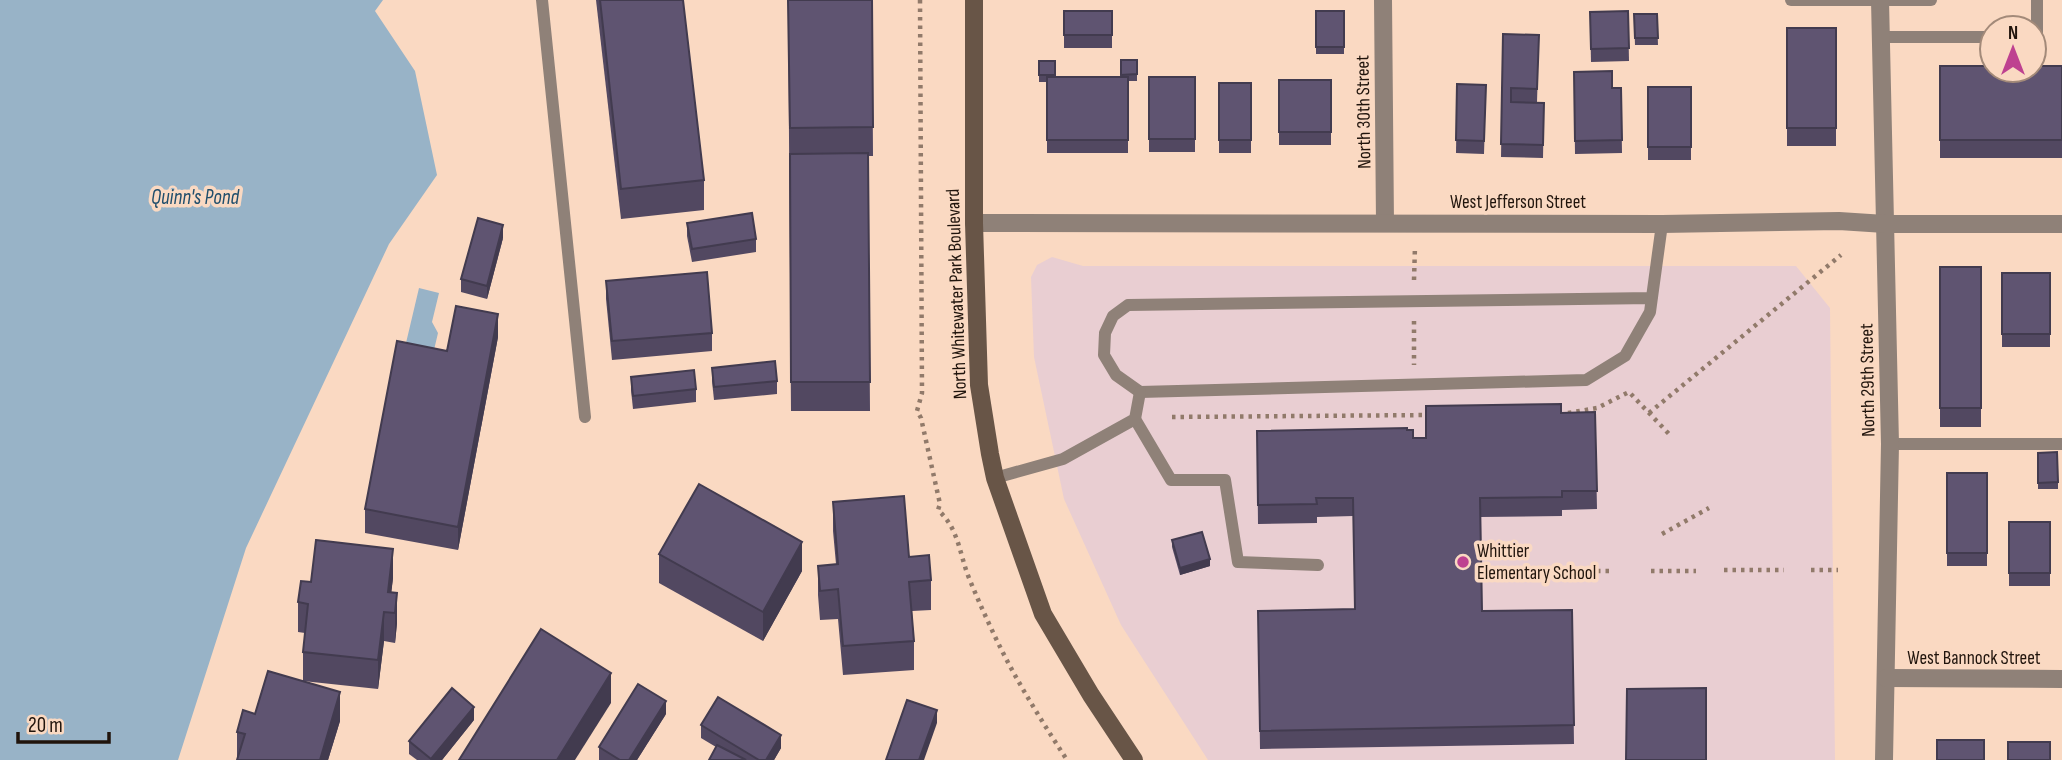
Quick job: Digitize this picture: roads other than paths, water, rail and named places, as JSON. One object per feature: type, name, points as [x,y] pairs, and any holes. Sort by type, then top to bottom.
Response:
[{"type":"street","name":"North Whitewater Park Boulevard","points":[[974,0],[974,223],[979,385],[995,478],[1043,614],[1091,695],[1134,760]]},
{"type":"street","name":"North 30th Street","points":[[1383,0],[1385,223]]},
{"type":"street","name":"North 29th Street","points":[[1881,0],[1890,444],[1884,760]]},
{"type":"street","name":"West Jefferson Street","points":[[974,223],[1662,224],[1839,221],[1885,224],[2062,224]]},
{"type":"street","name":"West Bannock Street","points":[[1886,678],[2062,679]]},
{"type":"lane","points":[[542,0],[584,417]]},
{"type":"lane","points":[[1791,0],[1931,0]]},
{"type":"lane","points":[[1882,37],[1978,37]]},
{"type":"lane","points":[[1652,298],[1128,305],[1113,316],[1105,333],[1104,355],[1116,375],[1140,392],[1586,380],[1625,356],[1650,312],[1652,298],[1662,224]]},
{"type":"lane","points":[[1140,392],[1135,419],[1171,480],[1225,480],[1238,562],[1318,565]]},
{"type":"lane","points":[[995,478],[1063,459],[1135,419]]},
{"type":"lane","points":[[1890,444],[2062,444]]},
{"type":"water","name":"Quinn's Pond","points":[[0,0],[383,0],[375,11],[415,71],[437,175],[389,244],[246,548],[178,760],[0,760]]},
{"type":"water","points":[[419,288],[439,293],[432,322],[438,333],[434,350],[406,343]]},
{"type":"place","name":"Whittier Elementary School","points":[[1463,562]]}]
